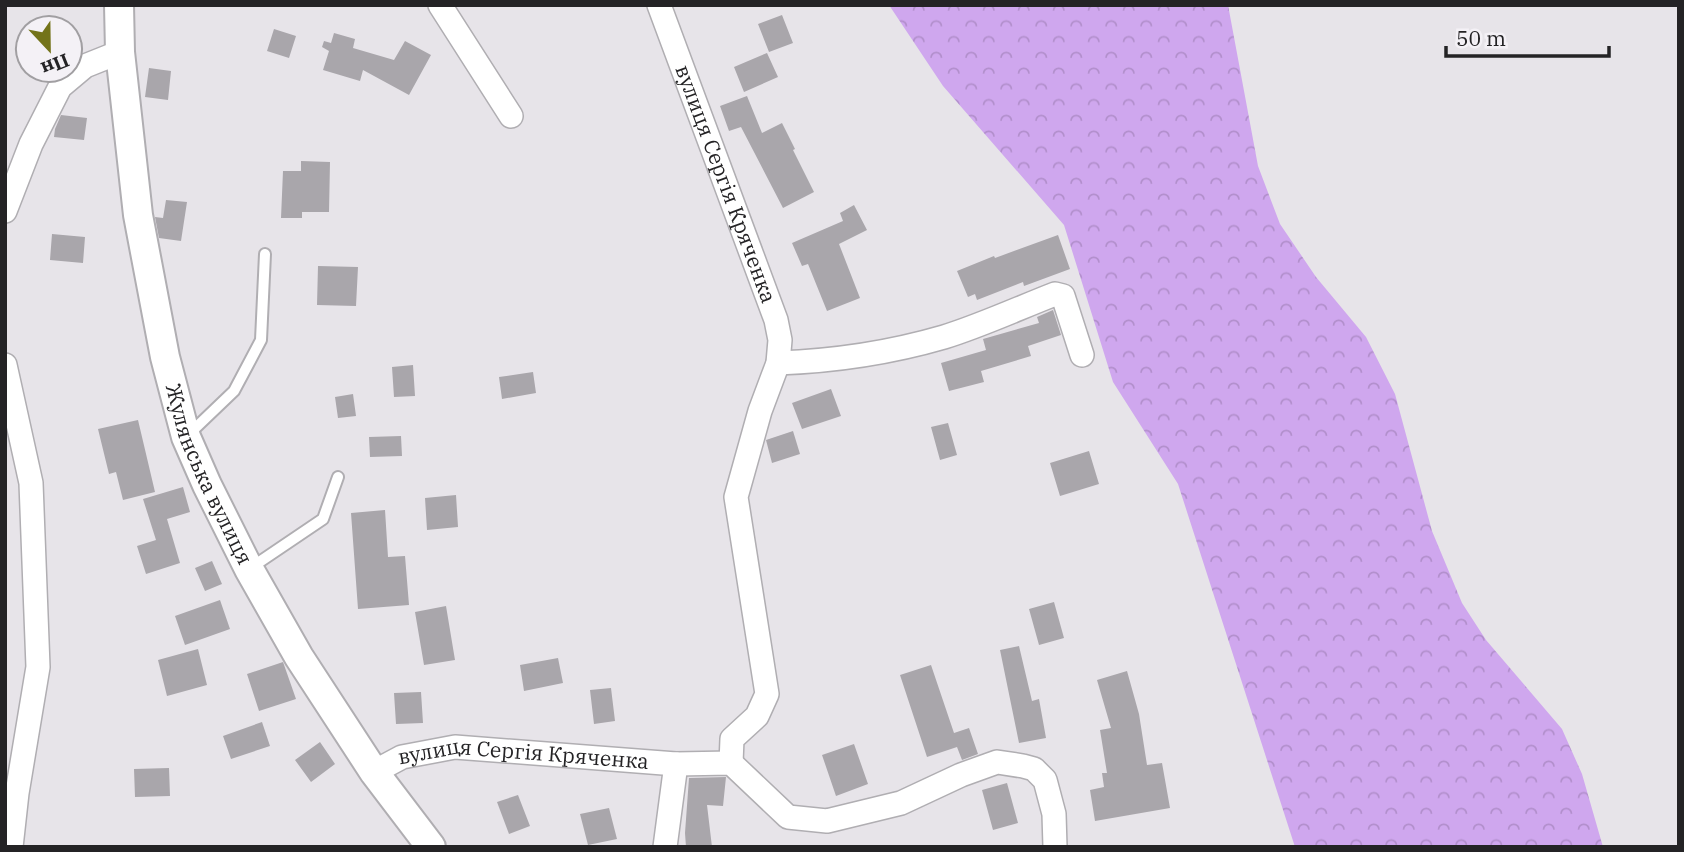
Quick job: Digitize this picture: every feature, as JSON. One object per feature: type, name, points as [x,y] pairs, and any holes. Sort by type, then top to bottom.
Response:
[{"type":"street","name":"Жулянська вулиця","points":[[120,5],[120,52],[138,215],[165,357],[186,437],[249,569],[299,657],[374,772],[430,847]]},
{"type":"street","points":[[440,5],[511,116]]},
{"type":"street","name":"вулиця Сергія Кряченка","points":[[374,772],[402,757],[455,747],[676,764],[732,763],[732,739],[757,716],[766,694],[736,497],[760,411],[778,363],[780,340],[776,320],[659,5]]},
{"type":"street","points":[[5,211],[31,144],[60,87],[85,66],[120,52]]},
{"type":"street","points":[[778,363],[854,358],[900,349],[947,336],[1055,293],[1063,296],[1082,355]]},
{"type":"street","points":[[5,365],[31,483],[38,667],[11,847]]},
{"type":"street","points":[[732,763],[788,817],[827,821],[901,803],[961,775],[997,762],[1023,766],[1034,769],[1045,780],[1054,814],[1055,847]]},
{"type":"street","name":"вулиця Сергія Кряченка","points":[[665,847],[676,764]]},
{"type":"lane","points":[[186,437],[234,391],[261,340],[265,254]]},
{"type":"lane","points":[[249,569],[323,519],[338,477]]},
{"type":"green space","points":[[889,5],[1228,5],[1258,166],[1280,224],[1316,277],[1366,337],[1395,394],[1432,531],[1462,603],[1486,640],[1562,729],[1582,774],[1603,847],[1295,847],[1178,484],[1113,382],[1064,225],[943,86]]},
{"type":"building","points":[[782,15],[793,43],[769,52],[758,24]]},
{"type":"building","points":[[274,29],[296,36],[289,58],[267,51]]},
{"type":"building","points":[[334,33],[355,39],[353,48],[394,60],[405,41],[431,55],[409,95],[363,70],[360,81],[323,70],[329,51],[322,47],[324,41],[331,43]]},
{"type":"building","points":[[767,53],[778,77],[744,92],[734,67]]},
{"type":"building","points":[[149,68],[171,71],[168,100],[145,97]]},
{"type":"building","points":[[747,96],[762,133],[782,123],[814,192],[783,208],[741,127],[729,131],[720,106]]},
{"type":"building","points":[[61,115],[87,118],[84,140],[54,137]]},
{"type":"building","points":[[301,161],[330,162],[329,212],[302,212],[302,218],[281,218],[283,171],[301,171]]},
{"type":"building","points":[[166,200],[187,202],[181,241],[159,238],[155,217],[163,218]]},
{"type":"building","points":[[854,205],[867,230],[839,244],[860,298],[827,311],[808,264],[802,266],[792,243],[843,221],[840,213]]},
{"type":"building","points":[[52,234],[85,237],[83,263],[50,260]]},
{"type":"building","points":[[1058,235],[1070,269],[1024,286],[1023,282],[977,300],[975,294],[968,297],[957,271]]},
{"type":"building","points":[[318,266],[358,267],[356,306],[317,305]]},
{"type":"building","points":[[1053,310],[1061,335],[1028,346],[1031,356],[981,371],[984,382],[949,391],[941,363],[986,350],[983,339],[1039,323],[1037,317]]},
{"type":"building","points":[[413,365],[415,396],[394,397],[392,367]]},
{"type":"building","points":[[533,372],[536,393],[502,399],[499,377]]},
{"type":"building","points":[[831,389],[841,416],[802,429],[792,403]]},
{"type":"building","points":[[353,394],[356,416],[338,418],[335,397]]},
{"type":"building","points":[[138,420],[155,492],[123,500],[116,472],[109,474],[98,429]]},
{"type":"building","points":[[948,423],[957,455],[940,460],[931,427]]},
{"type":"building","points":[[793,431],[800,454],[772,463],[766,440]]},
{"type":"building","points":[[401,436],[402,456],[370,457],[369,437]]},
{"type":"building","points":[[1089,451],[1099,484],[1060,496],[1050,463]]},
{"type":"building","points":[[183,487],[190,512],[167,519],[180,563],[146,574],[137,546],[156,540],[143,499]]},
{"type":"building","points":[[456,495],[458,527],[427,530],[425,498]]},
{"type":"building","points":[[385,510],[388,557],[405,556],[409,605],[358,609],[351,513]]},
{"type":"building","points":[[212,561],[222,584],[205,591],[195,568]]},
{"type":"building","points":[[220,600],[230,629],[185,645],[175,616]]},
{"type":"building","points":[[1054,602],[1064,638],[1039,645],[1029,609]]},
{"type":"building","points":[[446,606],[455,660],[424,665],[415,612]]},
{"type":"building","points":[[1019,646],[1032,701],[1039,699],[1046,738],[1019,743],[1000,650]]},
{"type":"building","points":[[198,649],[207,685],[167,696],[158,660]]},
{"type":"building","points":[[558,658],[563,683],[524,691],[520,665]]},
{"type":"building","points":[[283,662],[296,699],[259,711],[247,674]]},
{"type":"building","points":[[931,665],[954,733],[969,728],[978,754],[962,760],[957,747],[927,757],[900,675]]},
{"type":"building","points":[[1127,671],[1139,714],[1147,765],[1162,763],[1170,808],[1095,821],[1090,790],[1104,787],[1102,773],[1107,773],[1100,730],[1111,728],[1097,680]]},
{"type":"building","points":[[611,688],[615,721],[594,724],[590,690]]},
{"type":"building","points":[[421,692],[423,723],[396,724],[394,693]]},
{"type":"building","points":[[262,722],[270,746],[231,759],[223,736]]},
{"type":"building","points":[[320,742],[335,764],[311,782],[295,760]]},
{"type":"building","points":[[854,744],[868,784],[836,796],[822,755]]},
{"type":"building","points":[[169,768],[170,796],[135,797],[134,769]]},
{"type":"building","points":[[726,777],[723,806],[707,805],[712,847],[686,847],[689,778]]},
{"type":"building","points":[[1007,783],[1018,823],[993,830],[982,790]]},
{"type":"building","points":[[518,795],[530,826],[509,834],[497,802]]},
{"type":"building","points":[[609,808],[617,839],[588,845],[580,814]]}]
